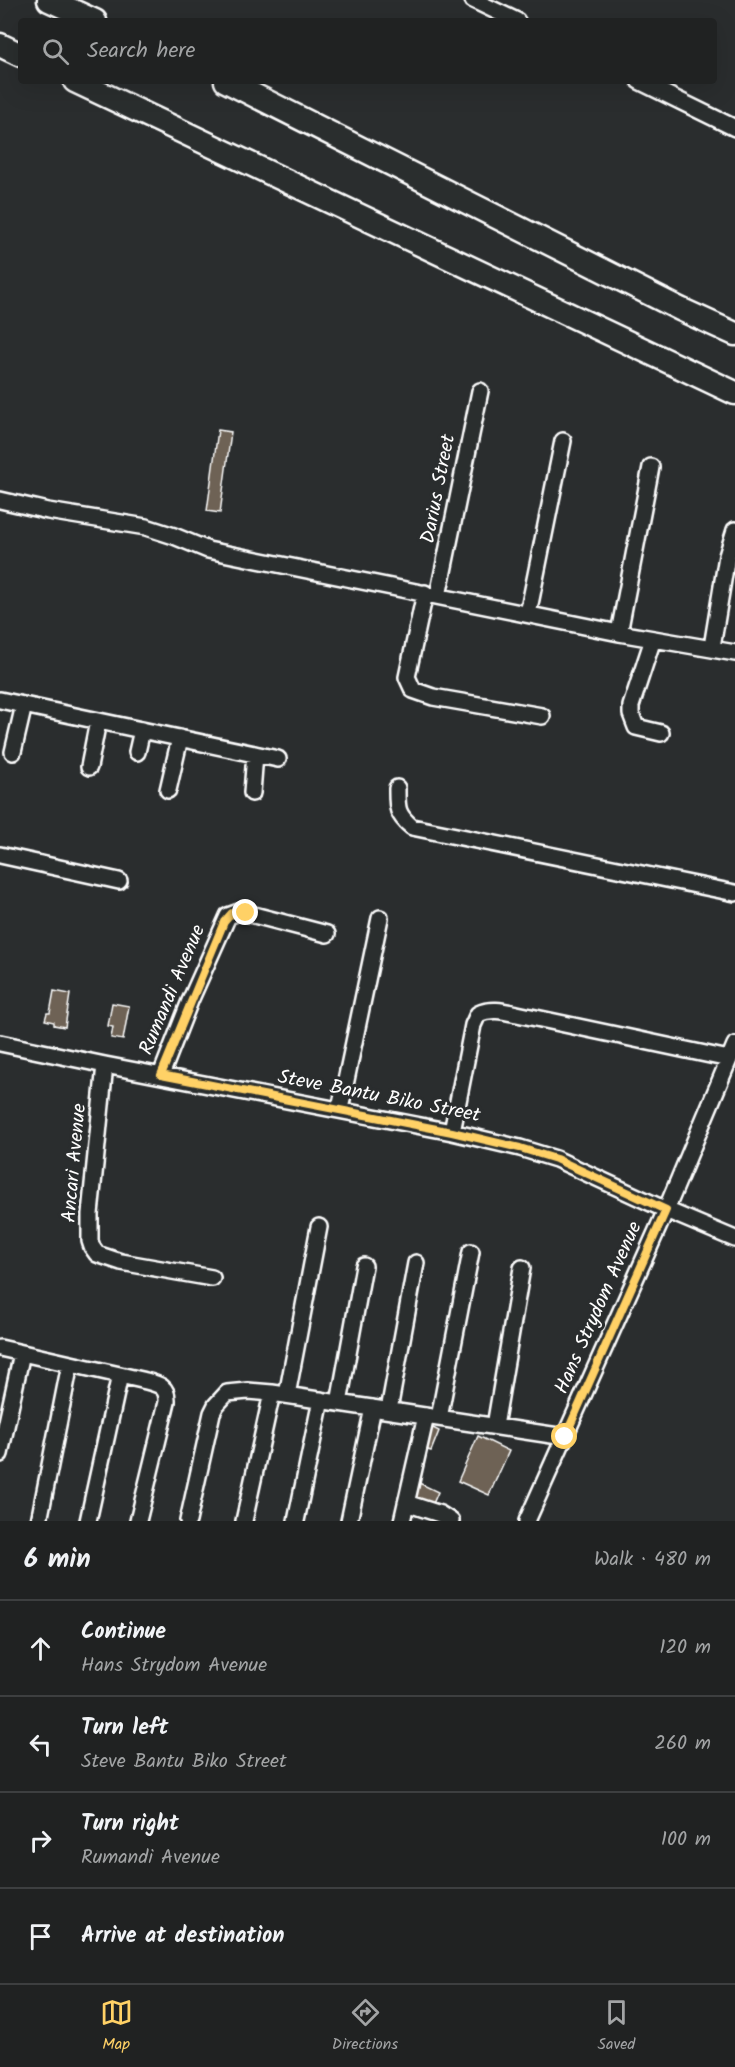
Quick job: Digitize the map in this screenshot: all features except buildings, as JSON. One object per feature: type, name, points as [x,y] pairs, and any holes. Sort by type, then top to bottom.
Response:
[{"type":"highway","points":[[49,0],[88,18]]},
{"type":"highway","points":[[0,45],[18,54]]},
{"type":"highway","points":[[81,84],[735,393]]},
{"type":"highway","points":[[232,84],[680,309],[735,334]]},
{"type":"street","points":[[473,0],[511,18]]},
{"type":"street","points":[[645,84],[735,128]]},
{"type":"street","name":"Darius Street","points":[[480,391],[432,595],[407,677],[412,690],[432,697],[542,716]]},
{"type":"street","points":[[528,614],[563,441]]},
{"type":"street","points":[[619,633],[651,468]]},
{"type":"street","points":[[0,500],[48,511],[146,527],[208,550],[619,633],[735,652]]},
{"type":"street","points":[[711,647],[727,556],[735,530]]},
{"type":"street","points":[[653,639],[631,706],[631,714],[636,727],[661,733]]},
{"type":"street","points":[[0,700],[278,759]]},
{"type":"street","points":[[13,752],[24,705]]},
{"type":"street","points":[[89,767],[98,721]]},
{"type":"street","points":[[136,752],[142,730]]},
{"type":"street","points":[[168,790],[180,738]]},
{"type":"street","points":[[252,793],[255,754]]},
{"type":"street","points":[[397,788],[397,810],[412,826],[735,893]]},
{"type":"street","points":[[0,855],[119,881]]},
{"type":"street","name":"Rumandi Avenue","points":[[161,1075],[228,916],[239,912],[246,913],[327,934]]},
{"type":"street","points":[[340,1109],[380,918]]},
{"type":"street","points":[[452,1132],[472,1026],[478,1014],[486,1011],[495,1010],[732,1052]]},
{"type":"street","name":"Steve Bantu Biko Street","points":[[0,1043],[340,1109],[520,1148],[556,1159],[735,1239]]},
{"type":"street","name":"Hans Strydom Avenue","points":[[527,1521],[666,1210],[732,1052]]},
{"type":"street","name":"Ancari Avenue","points":[[105,1065],[90,1215],[92,1248],[97,1254],[121,1262],[212,1278]]},
{"type":"street","points":[[287,1395],[319,1227]]},
{"type":"street","points":[[402,1521],[433,1417],[471,1252]]},
{"type":"street","points":[[349,1521],[381,1409],[416,1263]]},
{"type":"street","points":[[339,1403],[364,1266]]},
{"type":"street","points":[[495,1426],[522,1268]]},
{"type":"street","points":[[0,1348],[163,1386],[167,1392],[167,1402],[138,1521]]},
{"type":"street","points":[[0,1454],[22,1353]]},
{"type":"street","points":[[39,1521],[70,1364]]},
{"type":"street","points":[[88,1521],[120,1375]]},
{"type":"street","points":[[188,1521],[216,1405],[227,1393],[272,1392],[565,1437]]},
{"type":"street","points":[[244,1521],[272,1392]]},
{"type":"street","points":[[296,1521],[321,1400]]},
{"type":"street","points":[[406,1503],[440,1514],[451,1521]]},
{"type":"route","points":[[246,913],[232,913],[224,922],[161,1075],[452,1132],[520,1148],[556,1159],[666,1210],[565,1437]]}]
